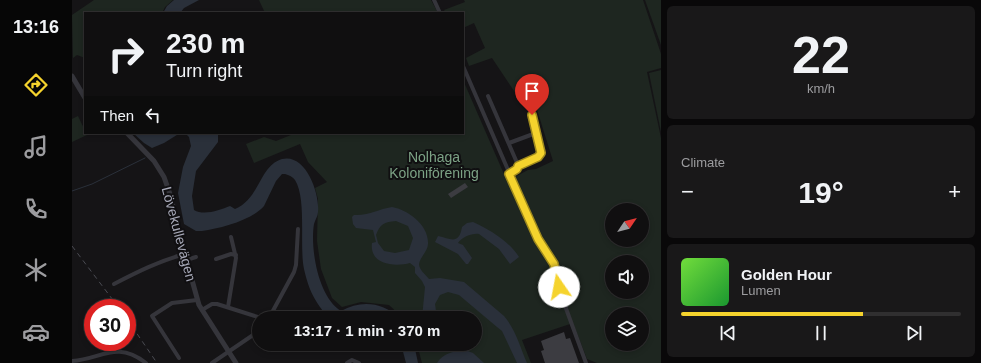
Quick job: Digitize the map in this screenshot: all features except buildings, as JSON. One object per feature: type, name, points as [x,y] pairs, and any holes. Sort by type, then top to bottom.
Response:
[{"type":"street","points":[[434,0],[440,12]]},
{"type":"street","points":[[464,68],[540,243],[554,264],[564,303],[586,363]]},
{"type":"street","points":[[72,76],[84,96]]},
{"type":"street","points":[[488,96],[518,166]]},
{"type":"street","points":[[509,174],[517,169],[518,166],[538,157],[541,153],[532,115]]},
{"type":"street","points":[[509,143],[536,133]]},
{"type":"street","name":"Lövekullevägen","points":[[128,134],[154,161],[164,177],[171,197],[197,300],[236,363]]},
{"type":"street","points":[[273,311],[294,272],[296,265],[298,229]]},
{"type":"street","points":[[228,307],[236,254],[231,237]]},
{"type":"street","points":[[216,259],[231,254],[236,254]]},
{"type":"street","points":[[114,284],[138,271],[163,261],[185,257],[196,258]]},
{"type":"street","points":[[179,358],[152,316],[172,303],[197,300]]},
{"type":"street","points":[[202,310],[212,304],[217,304],[252,315]]},
{"type":"street","points":[[212,363],[252,336]]},
{"type":"street","points":[[72,361],[110,352],[122,352],[139,358],[146,363]]},
{"type":"street","points":[[349,362],[354,360],[359,363]]},
{"type":"green space","points":[[94,0],[173,0],[165,7],[162,12],[84,12],[84,58],[77,55],[73,58],[72,15]]},
{"type":"green space","points":[[259,0],[431,0],[437,12],[265,12]]},
{"type":"green space","name":"Nolhaga Koloniförening","points":[[464,0],[643,0],[661,54],[661,68],[647,72],[661,138],[661,363],[597,363],[587,359],[573,323],[522,340],[531,363],[422,363],[419,351],[482,351],[482,311],[395,311],[389,305],[361,302],[342,307],[332,298],[321,269],[317,241],[318,199],[315,188],[327,182],[308,162],[300,144],[254,163],[246,144],[264,137],[276,141],[294,134],[464,134],[464,82],[507,181],[528,170],[536,169],[553,161],[534,100],[516,94],[492,58],[469,66],[466,58],[485,48],[474,23],[464,28],[464,12],[445,12],[444,10],[465,2]]},
{"type":"green space","points":[[645,0],[661,0],[661,45]]},
{"type":"green space","points":[[661,70],[661,132],[649,73]]},
{"type":"green space","points":[[78,116],[84,129],[84,134],[87,135],[72,142],[72,119]]},
{"type":"shaded area","points":[[174,0],[199,0],[184,8],[181,12],[164,12],[167,6]]},
{"type":"shaded area","points":[[134,134],[178,134],[164,143],[152,148]]},
{"type":"shaded area","points":[[186,134],[218,134],[218,142],[196,171],[192,196],[194,210],[198,212],[217,211],[230,206],[235,209],[243,204],[255,191],[268,168],[282,159],[291,159],[298,162],[304,168],[310,176],[317,195],[318,215],[314,224],[313,246],[317,271],[321,284],[327,295],[333,304],[341,311],[323,311],[310,290],[304,269],[303,259],[301,199],[299,188],[293,178],[282,174],[276,181],[264,206],[259,211],[244,219],[218,228],[202,231],[196,231],[184,224],[178,193],[183,167],[191,146],[189,137]]},
{"type":"shaded area","points":[[392,207],[405,211],[411,215],[421,225],[427,237],[428,247],[419,264],[420,268],[429,279],[440,278],[464,282],[504,316],[515,333],[527,363],[517,363],[502,331],[482,314],[482,311],[478,311],[459,295],[448,292],[440,295],[435,304],[436,311],[423,311],[425,287],[415,273],[415,267],[410,263],[397,265],[384,263],[375,256],[372,250],[372,243],[376,242],[373,230],[356,228],[353,224],[352,217],[354,215]],"holes":[[[396,221],[408,226],[413,238],[409,250],[395,253],[384,251],[378,243],[376,235],[379,228],[385,223]]]},
{"type":"shaded area","points":[[473,222],[499,236],[515,251],[519,257],[510,264],[499,249],[479,234],[473,234],[465,237],[458,243],[463,245],[472,258],[468,264],[466,264],[458,254],[435,242],[438,236],[457,239],[461,233],[462,227],[467,223]]},
{"type":"shaded area","points":[[364,304],[371,304],[390,311],[341,311],[349,307]]},
{"type":"shaded area","points":[[403,351],[415,351],[418,363],[406,363]]},
{"type":"shaded area","points":[[468,351],[473,353],[484,363],[437,363],[442,357],[453,352]]},
{"type":"waterway","points":[[72,191],[92,184],[145,158]]},
{"type":"railway","points":[[72,246],[112,299]]},
{"type":"railway","points":[[136,332],[157,363]]},
{"type":"route","points":[[532,115],[541,153],[538,157],[518,166],[514,172],[509,174],[542,247],[554,264],[559,287]]}]
